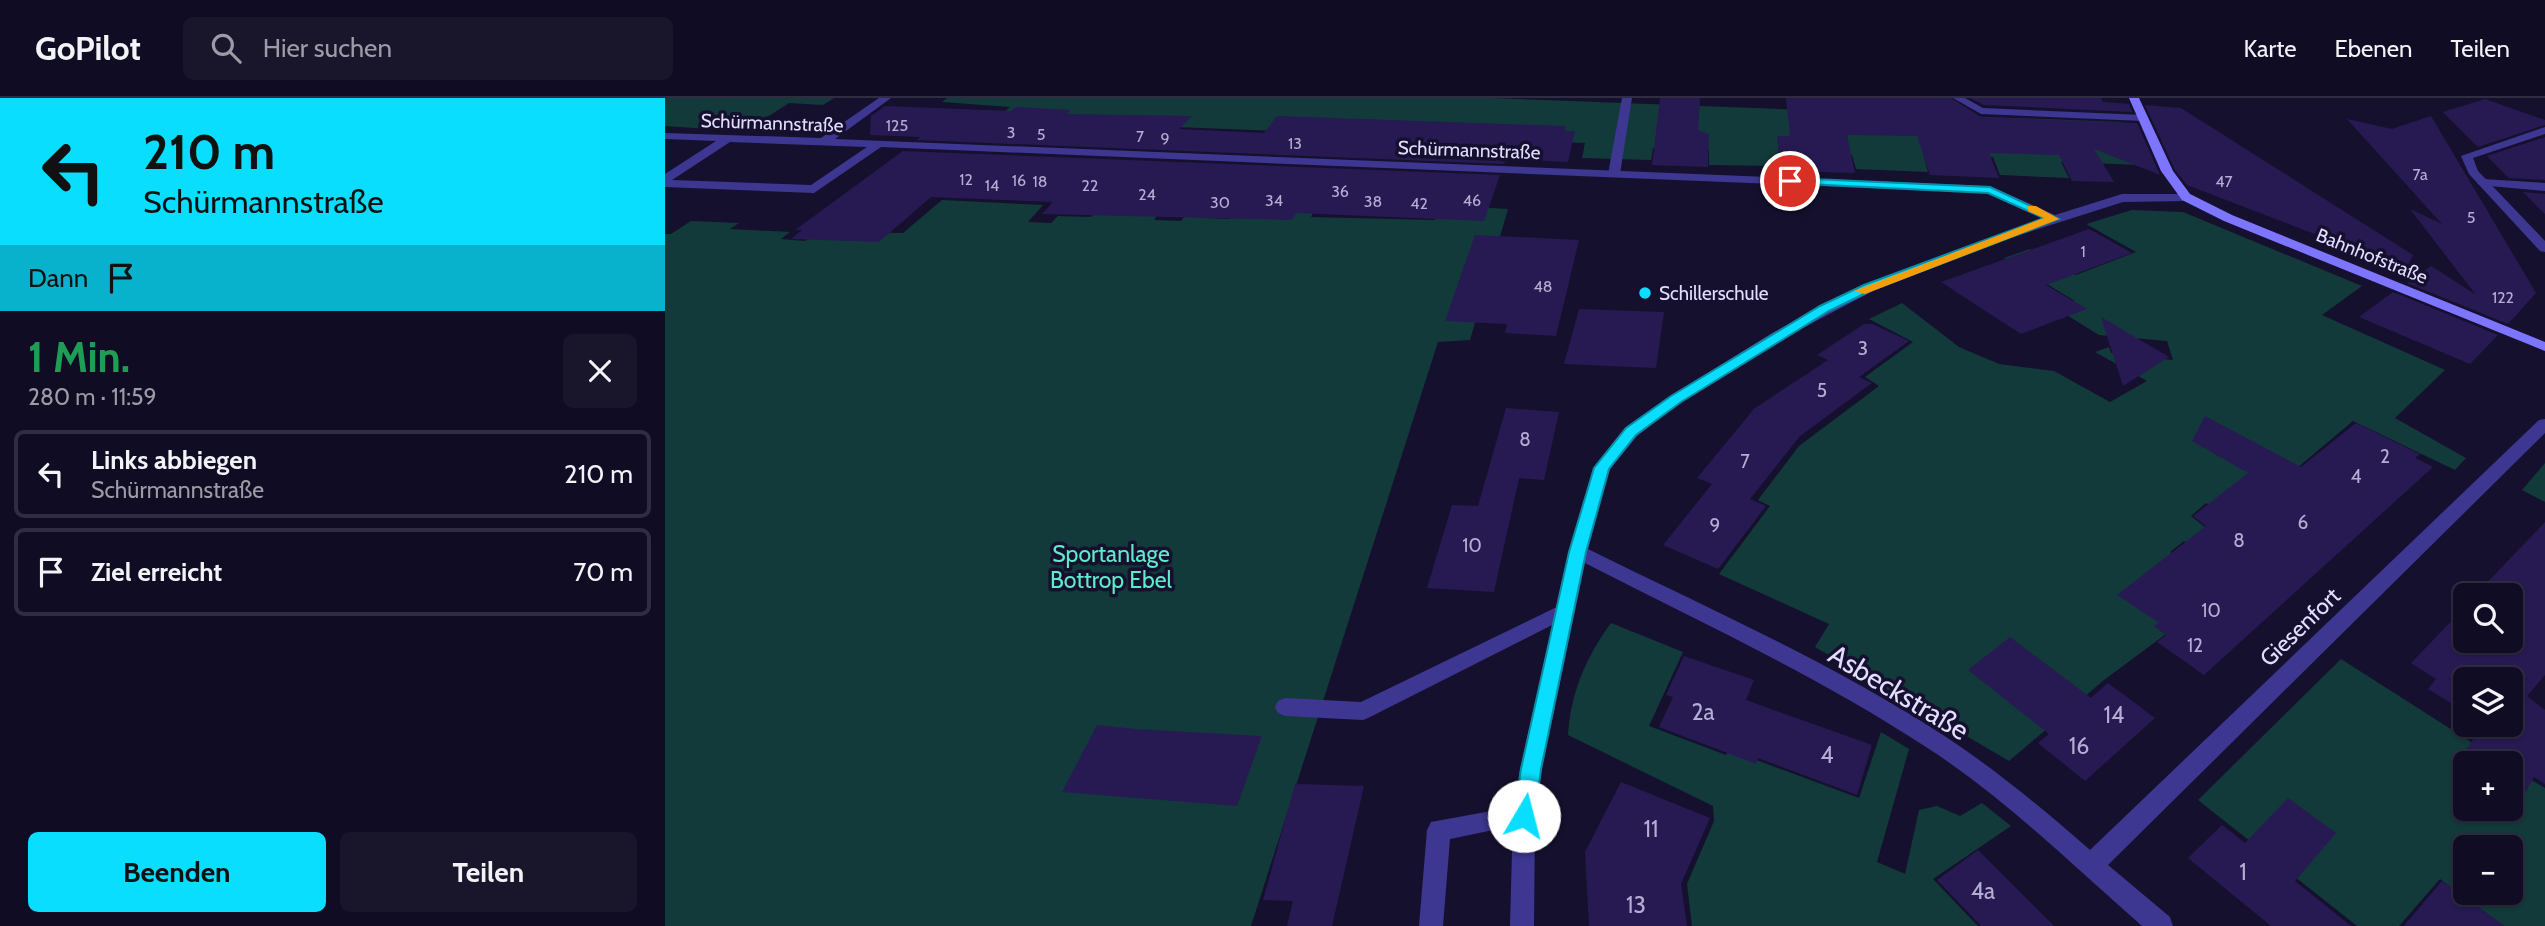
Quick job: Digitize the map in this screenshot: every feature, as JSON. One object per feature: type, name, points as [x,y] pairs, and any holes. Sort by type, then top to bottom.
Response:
[{"type":"street","points":[[823,142],[886,98]]},
{"type":"street","points":[[1614,174],[1627,98]]},
{"type":"street","points":[[1958,98],[1981,111],[2143,118]]},
{"type":"street","points":[[2134,98],[2167,171],[2186,197]]},
{"type":"street","points":[[2545,130],[2467,156],[2473,172],[2545,248]]},
{"type":"street","name":"Schürmannstraße","points":[[665,136],[1990,190],[2053,219]]},
{"type":"street","points":[[665,181],[727,139]]},
{"type":"street","name":"Schürmannstraße","points":[[665,181],[814,189],[878,144]]},
{"type":"street","points":[[2483,183],[2545,187]]},
{"type":"street","points":[[1522,926],[1524,816],[1531,769],[1565,610],[1602,468],[1631,432],[1676,399],[1777,336],[1868,288],[2053,219],[2122,198],[2186,197]]},
{"type":"street","name":"Bahnhofstraße","points":[[2186,197],[2241,223],[2545,347]]},
{"type":"street","name":"Giesenfort","points":[[2090,866],[2545,424]]},
{"type":"street","name":"Asbeckstraße","points":[[1578,552],[1847,690],[1936,742],[2022,807],[2161,926]]},
{"type":"street","points":[[1285,707],[1363,711],[1565,610]]},
{"type":"street","points":[[1431,926],[1439,830],[1524,816]]},
{"type":"green space","points":[[665,98],[834,98],[823,105],[789,103],[764,119],[730,117],[710,129],[665,126]]},
{"type":"green space","points":[[947,98],[1491,98],[2121,122],[2143,165],[2061,162],[2069,178],[2000,175],[1993,157],[1923,154],[1928,172],[1856,169],[1852,155],[1778,152],[1778,166],[1709,165],[1709,150],[1653,148],[1651,160],[1582,158],[1585,143],[994,120],[1010,107],[942,102]]},
{"type":"green space","name":"Sportanlage Bottrop Ebel","points":[[1108,199],[1168,202],[1154,220],[1181,221],[1196,202],[1205,218],[1230,219],[1240,204],[1315,209],[1311,217],[1435,220],[1442,205],[1508,209],[1470,340],[1438,342],[1251,926],[665,926],[665,234],[671,234],[691,221],[739,223],[730,229],[790,232],[781,239],[805,241],[816,232],[903,233],[942,200],[1043,205],[1028,222],[1051,223],[1058,216],[1091,217]]},
{"type":"green space","points":[[2132,210],[2183,212],[2362,286],[2322,315],[2445,370],[2395,418],[2466,458],[2455,470],[2353,421],[2253,505],[2274,543],[2206,503],[2191,516],[2215,535],[2197,549],[2184,541],[2170,552],[2189,566],[2166,617],[2155,626],[2166,634],[2104,680],[2009,761],[1815,647],[1829,624],[1719,574],[1770,506],[1758,500],[1799,446],[1879,386],[1865,377],[1913,342],[1869,319],[1902,303],[1959,347],[1999,364],[2054,371],[2110,402],[2147,381],[2095,352],[2109,347],[2111,353],[2173,360],[2167,341],[2099,335],[2057,309],[2075,301],[2004,258],[2030,249],[2076,275],[2136,252],[2086,224]]},
{"type":"green space","points":[[2545,463],[2545,502],[2522,490]]},
{"type":"green space","points":[[1611,623],[1683,652],[1649,726],[1726,755],[1729,750],[1859,798],[1881,732],[1909,749],[1877,862],[1905,874],[1919,810],[1937,806],[1960,816],[1982,803],[2011,826],[1933,879],[1978,926],[1692,926],[1687,884],[1714,821],[1713,806],[1568,735],[1572,704],[1581,676]]},
{"type":"green space","points":[[2341,659],[2453,730],[2453,737],[2463,737],[2485,751],[2453,751],[2453,821],[2523,821],[2523,775],[2545,788],[2545,926],[2504,926],[2475,905],[2523,905],[2523,835],[2453,835],[2453,889],[2440,879],[2399,926],[2357,926],[2198,800]]},
{"type":"building","points":[[1660,98],[1700,98],[1698,130],[1709,134],[1708,167],[1652,165]]},
{"type":"building","points":[[1786,98],[1951,98],[1981,117],[2137,123],[2160,175],[2094,149],[2114,182],[2072,181],[2059,155],[1989,153],[1999,178],[1930,175],[1917,136],[1847,135],[1855,173],[1780,171],[1777,136],[1790,136]]},
{"type":"building","points":[[1970,98],[2101,98],[2103,102],[2129,104],[2132,112],[1984,105]]},
{"type":"building","points":[[2485,99],[2545,120],[2545,125],[2478,147],[2443,112]]},
{"type":"building","points":[[2145,105],[2181,108],[2413,255],[2406,269],[2187,185],[2175,170]]},
{"type":"building","points":[[885,106],[1011,111],[1016,107],[1071,110],[1066,114],[1192,116],[1179,129],[1264,133],[1277,116],[1565,126],[1565,131],[1575,131],[1568,162],[1506,159],[1504,164],[917,140],[920,137],[870,135],[871,116]]},
{"type":"building","points":[[2431,116],[2536,293],[2508,324],[2407,283],[2431,266],[2476,295],[2410,209],[2442,224],[2347,119],[2392,129]]},
{"type":"building","points":[[2545,137],[2545,180],[2509,178],[2487,156]]},
{"type":"building","points":[[903,151],[1500,175],[1484,221],[1296,213],[1292,220],[1042,214],[1053,202],[931,197],[879,242],[791,239],[802,230],[795,230]]},
{"type":"building","points":[[2523,192],[2545,194],[2545,214]]},
{"type":"building","points":[[2089,229],[2132,253],[2046,285],[2087,309],[2021,334],[1941,282]]},
{"type":"building","points":[[1475,235],[1579,240],[1556,336],[1505,333],[1507,324],[1445,321]]},
{"type":"building","points":[[2393,292],[2498,335],[2470,364],[2359,317]]},
{"type":"building","points":[[1579,309],[1664,312],[1656,368],[1564,364]]},
{"type":"building","points":[[2101,317],[2169,357],[2123,386]]},
{"type":"building","points":[[1864,324],[1872,324],[1909,341],[1859,377],[1872,383],[1800,436],[1750,499],[1766,506],[1718,569],[1663,545],[1712,484],[1697,478],[1754,409],[1828,360],[1817,355]]},
{"type":"building","points":[[1506,408],[1559,412],[1544,480],[1519,478],[1494,592],[1427,588],[1452,505],[1478,506]]},
{"type":"building","points":[[2205,416],[2301,467],[2356,423],[2420,454],[2415,458],[2433,467],[2204,675],[2157,642],[2166,635],[2154,626],[2159,623],[2117,595],[2206,526],[2193,516],[2248,473],[2192,441]]},
{"type":"building","points":[[2545,522],[2545,675],[2527,696],[2545,710],[2545,784],[2534,777],[2523,796],[2523,751],[2465,750],[2473,740],[2468,737],[2523,737],[2523,667],[2453,667],[2453,704],[2428,689],[2436,679],[2411,663],[2453,619],[2453,653],[2523,653],[2523,583],[2487,583]]},
{"type":"building","points":[[2010,637],[2091,698],[2108,683],[2155,718],[2085,781],[2038,743],[2049,734],[1968,670]]},
{"type":"building","points":[[1684,656],[1754,680],[1746,700],[1872,745],[1857,795],[1758,758],[1756,764],[1659,727],[1673,697],[1666,695]]},
{"type":"building","points":[[1097,725],[1262,736],[1237,806],[1062,792]]},
{"type":"building","points":[[1621,782],[1710,818],[1681,884],[1687,926],[1589,926],[1585,852]]},
{"type":"building","points":[[1295,784],[1364,786],[1332,926],[1287,926],[1293,901],[1263,900]]},
{"type":"building","points":[[2288,798],[2336,833],[2295,881],[2351,926],[2271,926],[2188,858],[2222,825],[2245,843]]},
{"type":"building","points":[[1978,850],[2054,926],[1981,926],[1937,880]]},
{"type":"building","points":[[2442,881],[2453,889],[2453,905],[2475,905],[2504,926],[2404,926]]},
{"type":"slow traffic","points":[[1860,291],[2053,219],[2032,209]]},
{"type":"place","name":"Schillerschule","points":[[1645,293]]},
{"type":"route","points":[[1524,816],[1531,769],[1578,552],[1602,468],[1631,432],[1676,399],[1825,309],[1868,288],[2053,219],[1990,190],[1790,181]]}]
